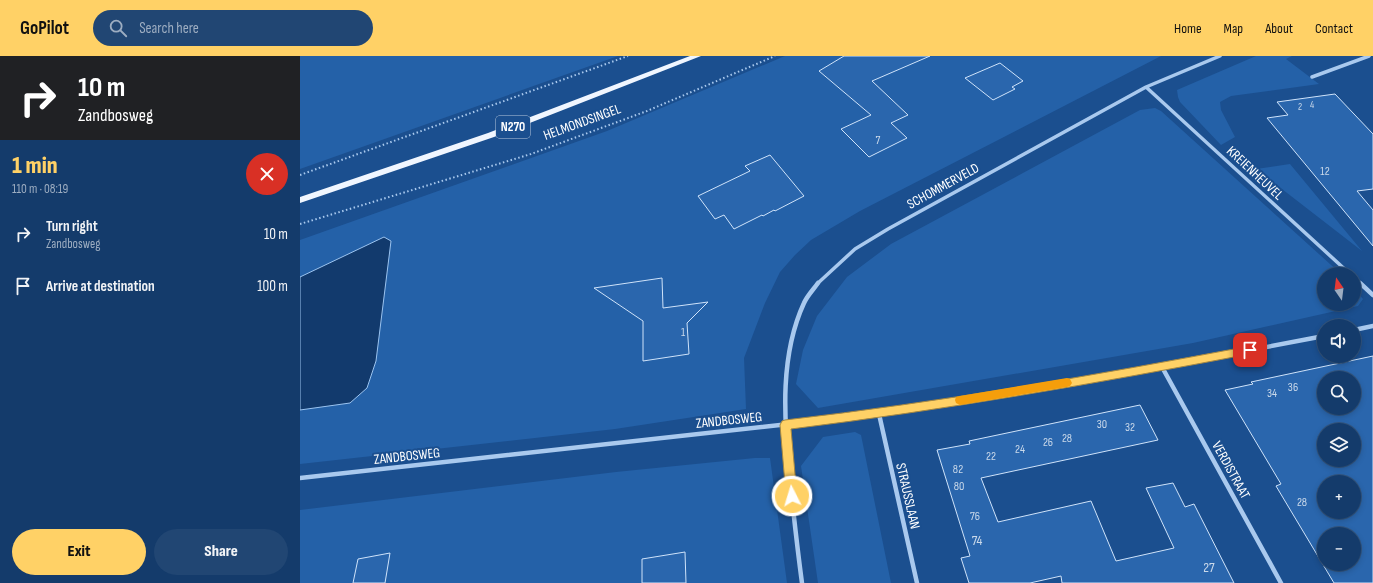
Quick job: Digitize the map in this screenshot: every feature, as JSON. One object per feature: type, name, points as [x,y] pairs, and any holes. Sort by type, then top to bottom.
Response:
[{"type":"main road","name":"HELMONDSINGEL","points":[[300,200],[491,135],[697,56]]},
{"type":"street","name":"SCHOMMERVELD","points":[[785,425],[786,367],[795,329],[804,302],[818,283],[855,249],[888,228],[1146,87],[1220,56]]},
{"type":"street","points":[[1312,77],[1370,56]]},
{"type":"street","name":"KREIENHEUVEL","points":[[1146,87],[1342,267]]},
{"type":"street","points":[[1361,284],[1373,295]]},
{"type":"street","points":[[1361,329],[1373,326]]},
{"type":"street","name":"ZANDBOSWEG","points":[[300,478],[879,414],[1162,367],[1317,337]]},
{"type":"street","name":"VERDISTRAAT","points":[[1162,367],[1281,583]]},
{"type":"street","name":"STRAUSSLAAN","points":[[879,414],[917,583]]},
{"type":"street","points":[[785,425],[793,511],[802,583]]},
{"type":"path","points":[[300,175],[400,137],[523,95],[628,56]]},
{"type":"path","name":"HELMONDSINGEL","points":[[300,224],[531,154],[647,111],[775,56]]},
{"type":"shaded area","points":[[300,56],[618,56],[300,169]]},
{"type":"shaded area","points":[[785,56],[1161,56],[860,211],[811,240],[780,272],[765,303],[744,358],[746,409],[615,429],[300,464],[300,240],[607,131]]},
{"type":"shaded area","points":[[1256,56],[1292,56],[1286,59],[1319,84],[1231,96],[1220,102],[1221,110],[1235,137],[1221,145],[1180,102],[1177,90]]},
{"type":"shaded area","points":[[1155,108],[1161,111],[1333,267],[1317,267],[1317,311],[1336,311],[1193,343],[818,408],[796,384],[803,350],[817,316],[847,277],[891,244],[1140,110]]},
{"type":"shaded area","points":[[1290,164],[1362,251],[1256,169]]},
{"type":"shaded area","points":[[384,237],[391,241],[376,361],[367,388],[350,403],[300,410],[300,277]]},
{"type":"shaded area","points":[[855,432],[861,435],[891,583],[818,583],[801,466],[823,437]]},
{"type":"shaded area","points":[[755,458],[770,458],[787,583],[300,583],[300,510],[616,472]]},
{"type":"building","points":[[844,56],[930,56],[872,81],[908,115],[891,123],[907,138],[869,157],[841,129],[871,115],[819,71]]},
{"type":"building","points":[[1000,63],[1023,81],[1012,87],[1015,89],[993,100],[965,78]]},
{"type":"building","points":[[1335,94],[1373,134],[1373,189],[1357,191],[1373,210],[1373,246],[1267,118],[1288,115],[1277,102]]},
{"type":"building","points":[[770,155],[804,196],[775,211],[774,210],[763,216],[762,215],[734,229],[724,215],[715,219],[698,196],[750,171],[745,166]]},
{"type":"building","points":[[662,278],[663,308],[708,302],[687,323],[689,354],[643,361],[643,321],[594,288]]},
{"type":"building","points":[[1373,356],[1373,583],[1334,583],[1327,571],[1361,571],[1361,527],[1317,527],[1317,555],[1276,486],[1281,484],[1225,390],[1253,384],[1251,382],[1340,363],[1361,363],[1361,359]]},
{"type":"building","points":[[1140,405],[1158,440],[981,478],[998,522],[1091,501],[1116,561],[1174,548],[1146,488],[1173,483],[1185,507],[1194,504],[1234,583],[1062,583],[1061,576],[1030,583],[969,583],[961,558],[970,556],[937,450],[970,444],[969,441]]},
{"type":"building","points":[[685,552],[686,583],[642,583],[642,559]]},
{"type":"building","points":[[390,553],[385,583],[353,583],[358,559]]},
{"type":"slow traffic","points":[[960,400],[1067,383]]},
{"type":"route","points":[[792,496],[785,425],[879,414],[1162,367],[1250,350]]}]
